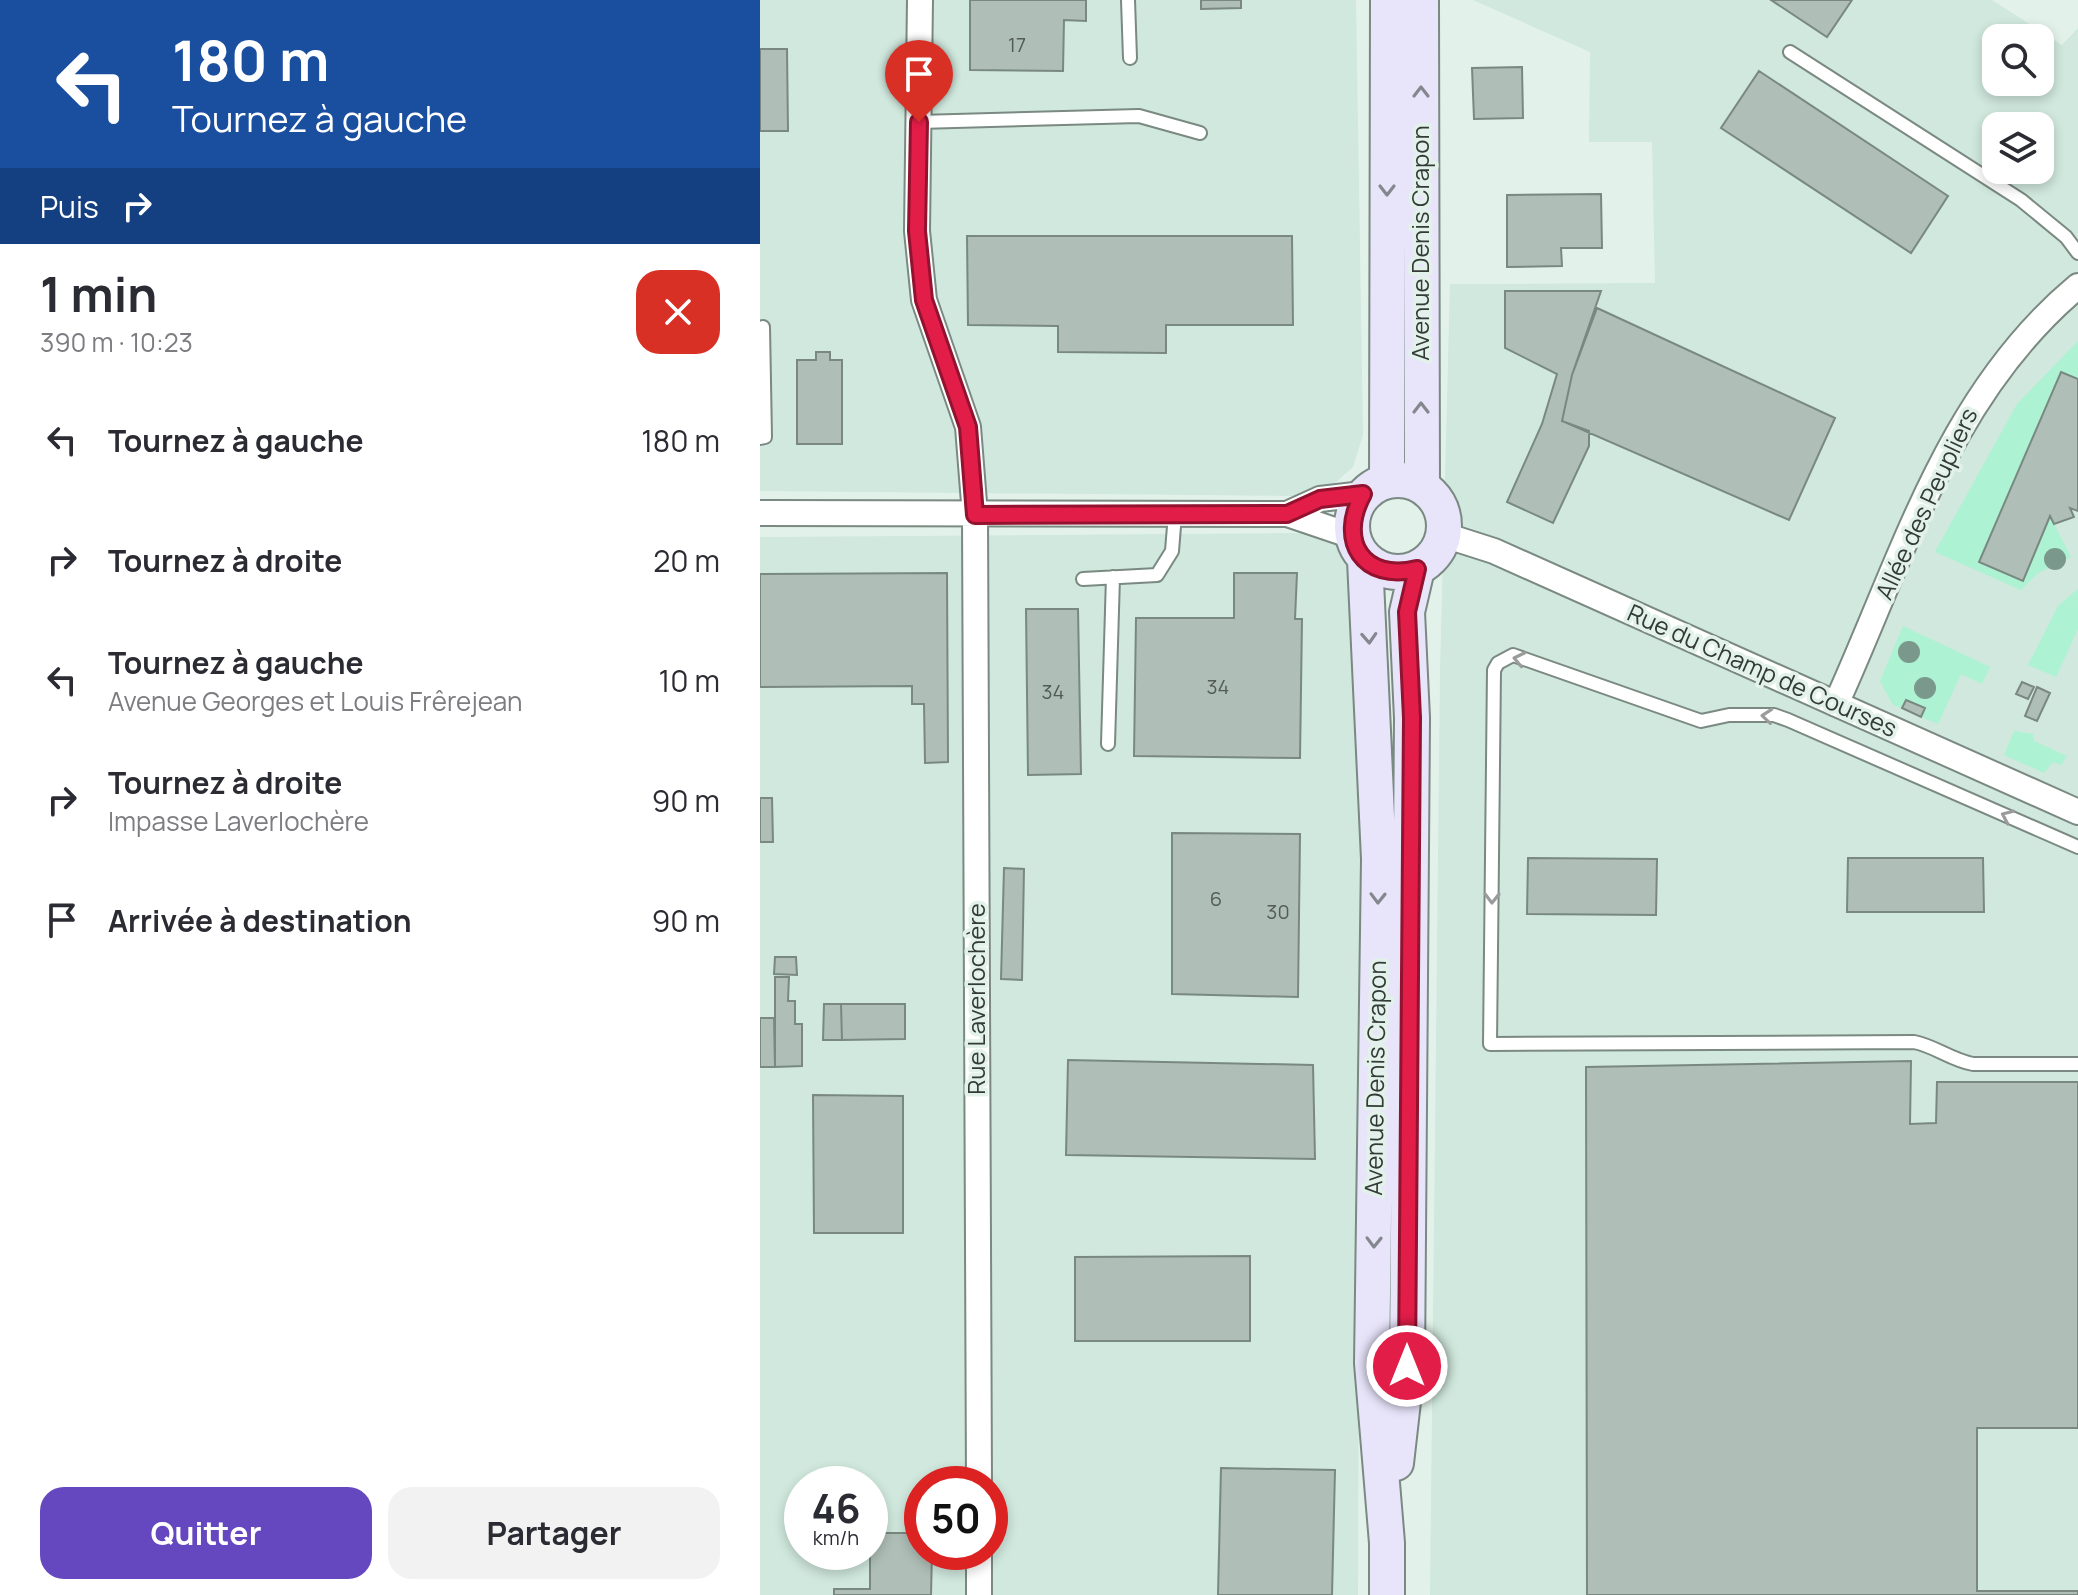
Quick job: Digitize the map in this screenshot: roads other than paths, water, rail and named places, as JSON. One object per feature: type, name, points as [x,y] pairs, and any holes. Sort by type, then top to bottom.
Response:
[{"type":"main road","name":"Avenue Denis Crapon","points":[[1375,487],[1388,0]]},
{"type":"main road","name":"Avenue Denis Crapon","points":[[1421,0],[1422,486]]},
{"type":"main road","points":[[1405,480],[1422,486],[1440,507],[1444,535],[1430,561],[1417,569],[1399,573],[1381,570],[1358,548],[1352,514],[1375,487],[1405,480]]},
{"type":"main road","name":"Avenue Denis Crapon","points":[[1358,548],[1379,859],[1372,1363],[1387,1543],[1387,1595]]},
{"type":"main road","points":[[1387,1543],[1407,1366],[1412,718],[1407,612],[1417,569]]},
{"type":"street","name":"Rue Laverlochère","points":[[920,0],[917,231],[924,300],[968,427],[975,515],[979,1466]]},
{"type":"street","name":"Allée des Peupliers","points":[[1836,704],[1942,460],[1973,404],[2019,341],[2078,286]]},
{"type":"street","points":[[760,513],[1287,514],[1320,499],[1375,487]]},
{"type":"street","points":[[1287,514],[1358,548]]},
{"type":"street","name":"Rue du Champ de Courses","points":[[1444,535],[1494,551],[2078,812]]},
{"type":"street","points":[[979,1570],[979,1595]]},
{"type":"lane","points":[[1128,0],[1130,58]]},
{"type":"lane","points":[[1790,52],[2021,200],[2066,237],[2078,253]]},
{"type":"lane","points":[[919,122],[1139,116],[1200,133]]},
{"type":"lane","points":[[760,438],[765,437],[763,327]]},
{"type":"lane","points":[[1083,579],[1157,575],[1172,551],[1175,514]]},
{"type":"lane","points":[[1108,744],[1113,577]]},
{"type":"lane","points":[[2078,847],[1774,715],[1729,715],[1701,721],[1513,655],[1505,657],[1494,670],[1490,1044],[1914,1042],[1926,1044],[1956,1061],[1973,1064],[2078,1064]]}]
